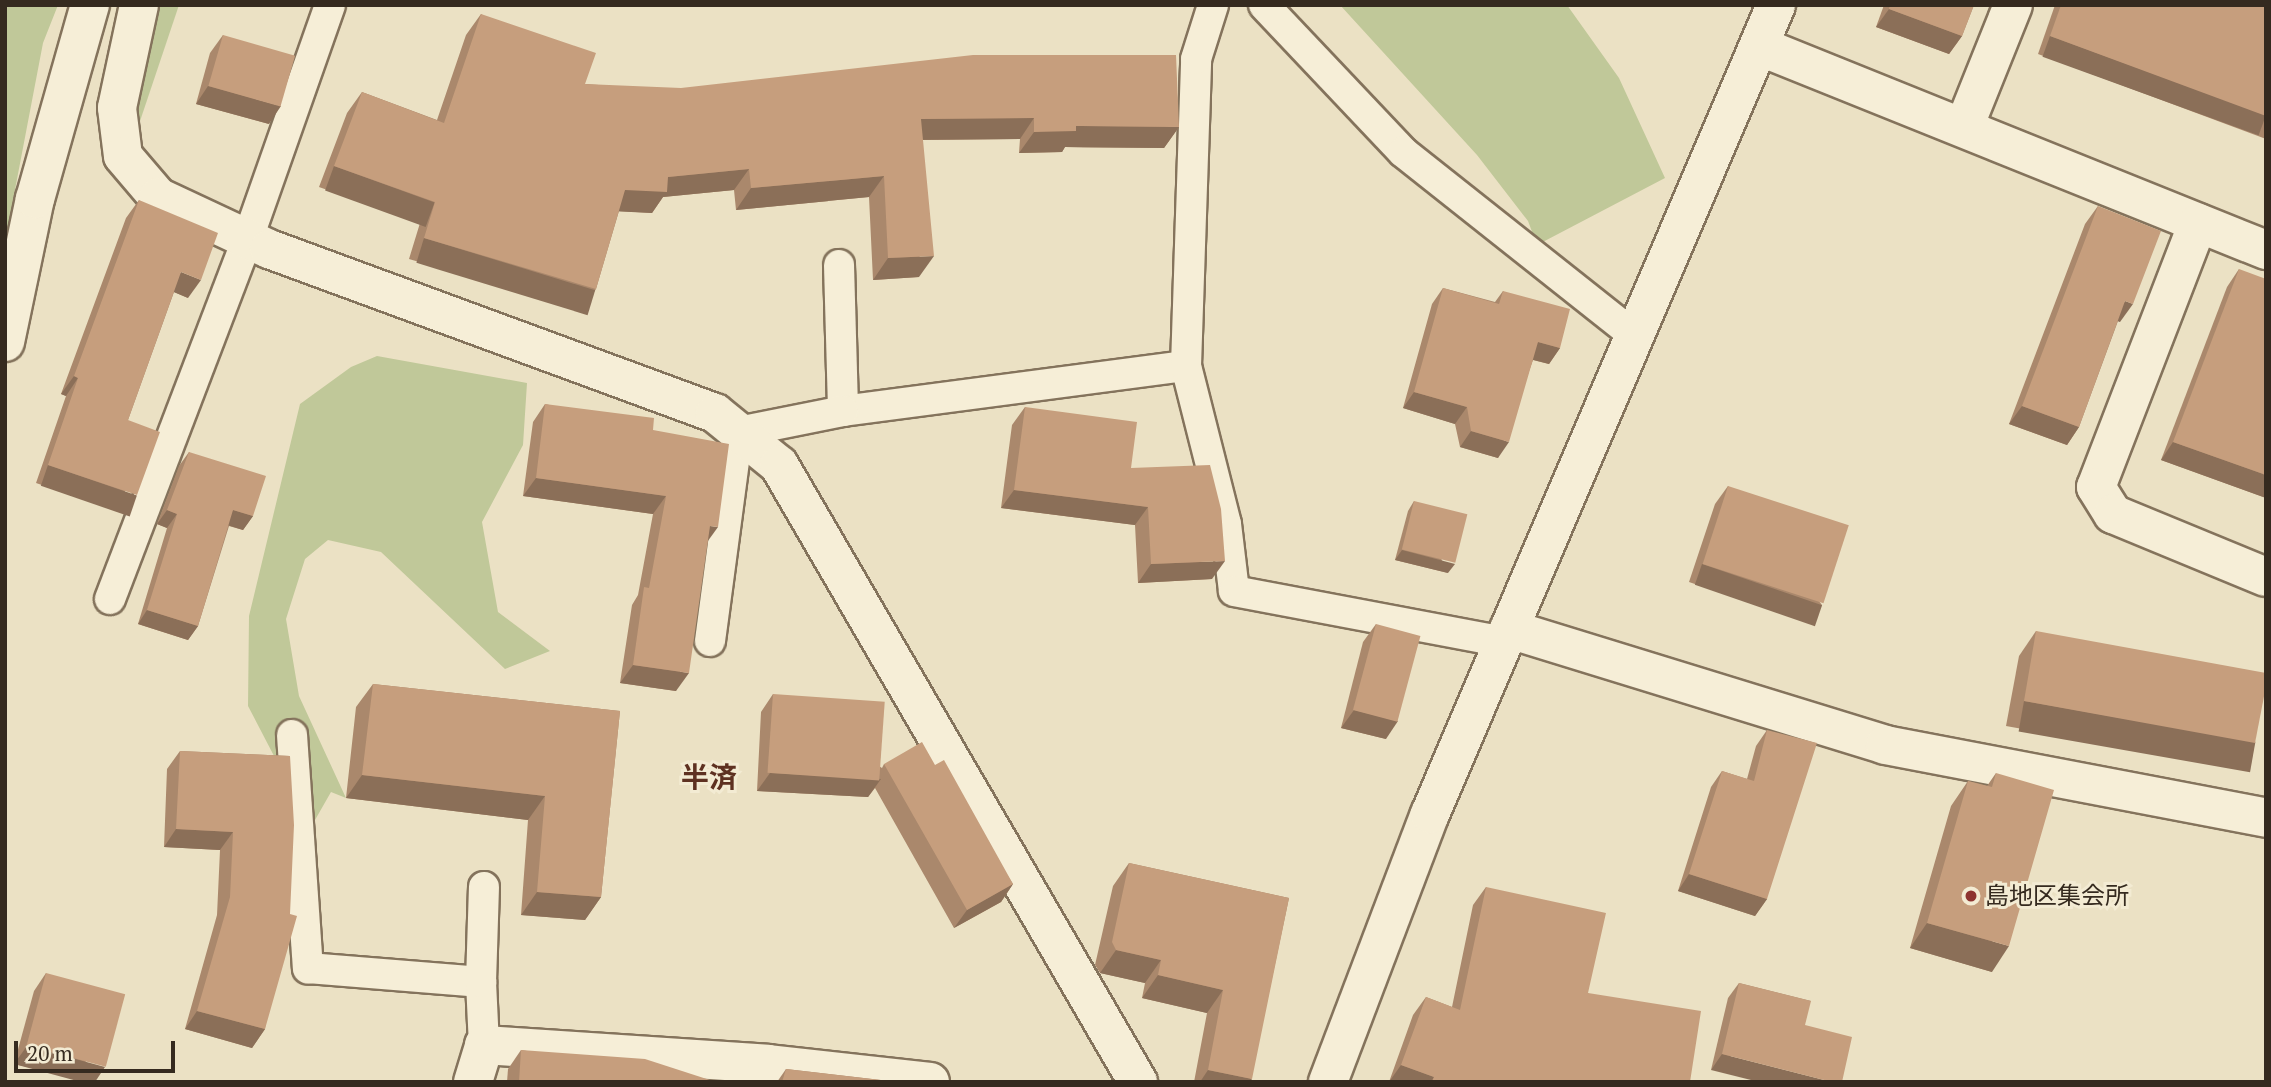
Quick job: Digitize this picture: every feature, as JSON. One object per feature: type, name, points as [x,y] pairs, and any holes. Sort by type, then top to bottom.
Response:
[{"type":"street","points":[[5,342],[35,199],[90,5]]},
{"type":"street","points":[[139,5],[117,108],[123,156],[158,197],[248,238],[715,413],[779,465],[1138,1082]]},
{"type":"street","points":[[1328,1082],[1430,814],[1776,5]]},
{"type":"street","points":[[1964,127],[2013,5]]},
{"type":"street","points":[[1759,46],[2266,250]]},
{"type":"street","points":[[2198,223],[2096,487],[2113,514],[2266,577]]},
{"type":"street","points":[[1506,636],[1885,745],[2266,818]]},
{"type":"street","points":[[473,1082],[484,1045],[767,1064],[930,1082]]},
{"type":"lane","points":[[110,598],[248,238],[330,5]]},
{"type":"lane","points":[[1213,5],[1196,59],[1186,366],[1226,524],[1234,591],[1506,636]]},
{"type":"lane","points":[[1264,5],[1404,152],[1635,336]]},
{"type":"lane","points":[[839,265],[844,411]]},
{"type":"lane","points":[[710,641],[738,432],[844,411],[1186,366]]},
{"type":"lane","points":[[292,735],[308,968],[481,982]]},
{"type":"lane","points":[[484,887],[481,982],[484,1045]]},
{"type":"green space","points":[[5,5],[58,5],[43,43],[5,242]]},
{"type":"green space","points":[[148,5],[179,5],[137,130],[129,93]]},
{"type":"green space","points":[[1340,5],[1567,5],[1619,78],[1665,178],[1537,245],[1528,221],[1477,155]]},
{"type":"green space","points":[[377,356],[527,383],[523,445],[482,522],[498,612],[550,651],[505,669],[381,552],[328,540],[305,559],[286,619],[299,696],[346,798],[331,792],[311,827],[248,706],[249,616],[300,404],[351,367]]},
{"type":"building","points":[[1890,5],[1974,5],[1962,36],[1889,9]]},
{"type":"building","points":[[2061,5],[2266,5],[2266,116],[2050,36]]},
{"type":"building","points":[[481,14],[596,53],[585,84],[681,88],[973,55],[1176,55],[1179,127],[1076,126],[1076,131],[1034,132],[1034,118],[921,119],[934,256],[888,258],[884,176],[751,188],[749,169],[668,177],[667,192],[625,190],[596,289],[424,238],[435,202],[334,166],[362,92],[444,123]]},
{"type":"building","points":[[223,35],[295,56],[280,107],[208,86]]},
{"type":"building","points":[[139,200],[218,233],[201,280],[181,272],[128,420],[160,432],[137,495],[48,465],[78,378],[74,376]]},
{"type":"building","points":[[2098,206],[2161,231],[2133,304],[2125,301],[2079,427],[2022,406]]},
{"type":"building","points":[[2239,269],[2266,279],[2266,475],[2173,442]]},
{"type":"building","points":[[1443,288],[1499,304],[1503,291],[1570,309],[1560,348],[1538,342],[1509,442],[1471,431],[1467,407],[1414,392]]},
{"type":"building","points":[[545,404],[654,418],[653,430],[729,444],[718,527],[710,526],[689,673],[633,665],[644,587],[649,588],[666,496],[536,478]]},
{"type":"building","points":[[1025,407],[1137,422],[1131,468],[1210,465],[1221,509],[1225,561],[1151,564],[1148,507],[1014,490]]},
{"type":"building","points":[[189,452],[266,476],[253,516],[233,510],[198,626],[147,610],[177,514],[167,510]]},
{"type":"building","points":[[1728,486],[1849,525],[1823,603],[1703,564]]},
{"type":"building","points":[[1414,501],[1467,514],[1455,563],[1402,550]]},
{"type":"building","points":[[1376,624],[1420,636],[1397,722],[1353,710]]},
{"type":"building","points":[[2036,631],[2266,673],[2255,743],[2024,701]]},
{"type":"building","points":[[373,684],[620,711],[601,897],[537,892],[545,796],[362,775]]},
{"type":"building","points":[[773,694],[885,702],[879,781],[767,773]]},
{"type":"building","points":[[1767,730],[1817,743],[1767,899],[1689,874],[1722,771],[1754,781]]},
{"type":"building","points":[[922,742],[935,765],[944,760],[1013,884],[967,910],[884,764]]},
{"type":"building","points":[[180,751],[290,756],[294,825],[290,914],[297,916],[265,1029],[197,1011],[230,897],[233,832],[176,829]]},
{"type":"building","points":[[1996,773],[2054,790],[2009,946],[1927,923],[1968,781],[1992,787]]},
{"type":"building","points":[[1129,863],[1289,898],[1252,1079],[1208,1070],[1223,990],[1158,975],[1161,960],[1116,950],[1112,942]]},
{"type":"building","points":[[1486,887],[1606,913],[1588,993],[1701,1011],[1690,1082],[1432,1082],[1434,1077],[1401,1065],[1426,997],[1460,1010]]},
{"type":"building","points":[[46,973],[125,994],[106,1067],[27,1045]]},
{"type":"building","points":[[1739,983],[1811,1001],[1805,1025],[1852,1037],[1842,1082],[1832,1082],[1722,1054]]},
{"type":"building","points":[[521,1050],[645,1059],[716,1082],[519,1082]]},
{"type":"building","points":[[786,1069],[898,1082],[782,1082]]},
{"type":"place","name":"島地区集会所","points":[[1971,896]]},
{"type":"district","name":"半済","points":[[709,777]]}]
